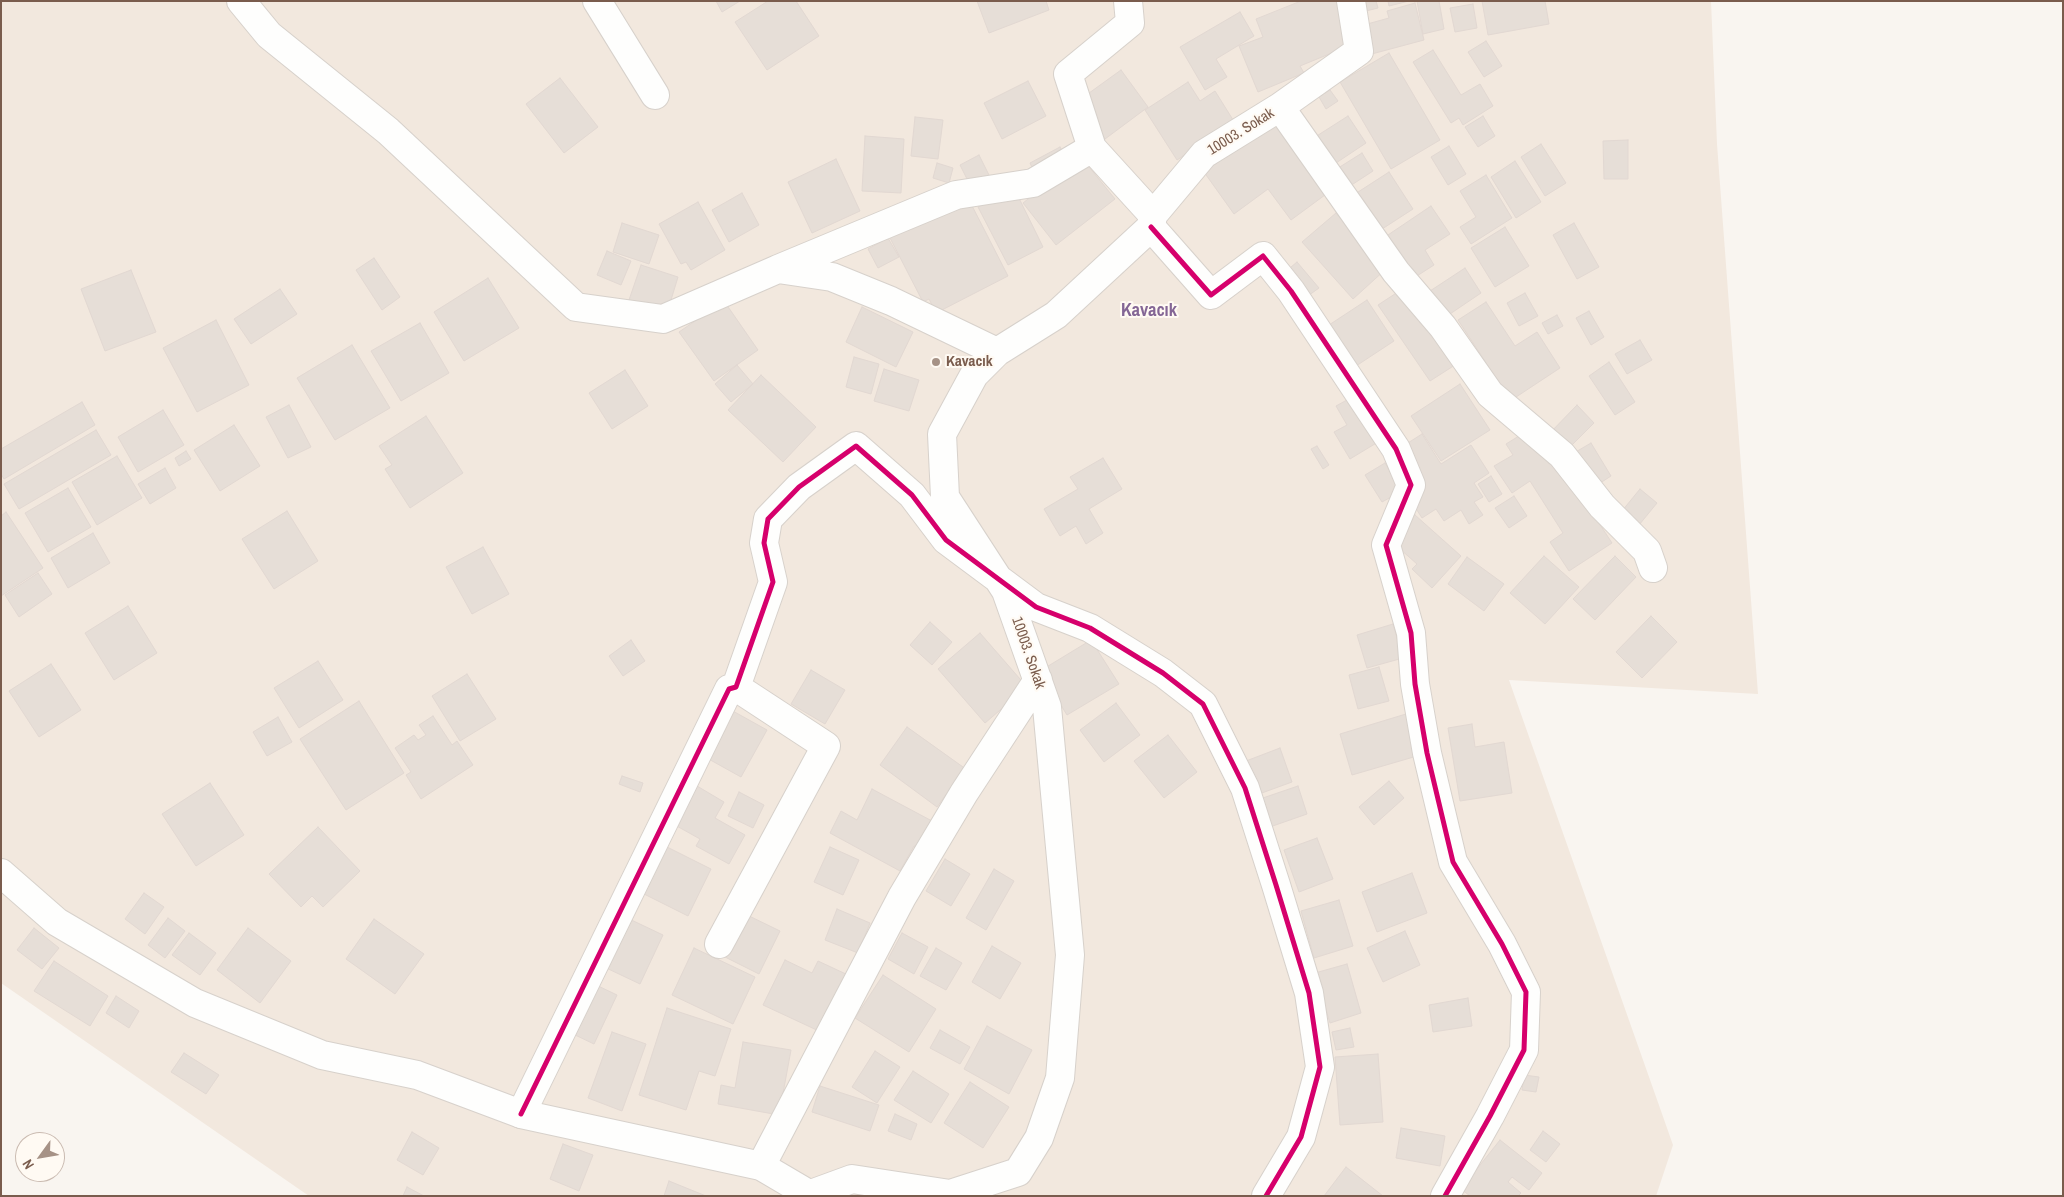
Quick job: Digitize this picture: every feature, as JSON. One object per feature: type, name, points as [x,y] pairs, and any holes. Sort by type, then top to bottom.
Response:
[{"type":"street","points":[[242,1],[270,35],[388,132],[576,307],[662,319],[778,268],[956,195],[1033,183],[1092,148]]},
{"type":"street","points":[[596,1],[655,95]]},
{"type":"street","points":[[1128,1],[1130,23],[1068,74],[1092,148],[1212,295],[1263,256],[1291,291],[1396,448],[1411,485],[1386,545],[1411,633],[1415,684],[1427,753],[1453,862],[1502,944],[1526,992],[1524,1050],[1490,1116],[1445,1196]]},
{"type":"street","name":"10003. Sokak","points":[[811,1195],[852,1179],[950,1194],[1018,1172],[1039,1138],[1060,1078],[1070,955],[1047,707],[1006,591],[945,498],[942,434],[974,375],[996,352],[1056,315],[1152,221],[1204,154],[1280,108],[1359,51],[1351,1]]},
{"type":"street","points":[[1280,108],[1396,272],[1442,327],[1490,394],[1562,455],[1602,506],[1647,551],[1653,568]]},
{"type":"street","points":[[778,268],[832,277],[891,302],[996,352]]},
{"type":"street","points":[[736,687],[773,582],[764,543],[768,519],[799,487],[856,446],[912,495],[946,540],[996,575],[1036,607],[1090,628],[1163,673],[1203,704],[1245,788],[1309,993],[1320,1067],[1301,1137],[1266,1196]]},
{"type":"street","points":[[761,1166],[902,897],[964,793],[1038,680]]},
{"type":"street","points":[[521,1114],[729,689],[736,687],[826,746],[719,944]]},
{"type":"street","points":[[1,873],[57,922],[195,1003],[322,1055],[417,1075],[521,1114],[761,1166],[811,1195]]},
{"type":"shaded area","points":[[1,1],[1711,1],[1717,144],[1758,694],[1509,680],[1673,1145],[1656,1196],[309,1196],[1,983]]},
{"type":"building","points":[[716,1],[740,1],[722,12]]},
{"type":"building","points":[[768,1],[796,1],[819,36],[767,70],[735,22]]},
{"type":"building","points":[[977,1],[1046,1],[1049,10],[989,33]]},
{"type":"building","points":[[1301,1],[1339,1],[1356,43],[1300,66],[1304,73],[1258,92],[1239,46],[1263,37],[1256,19]]},
{"type":"building","points":[[1355,1],[1376,1],[1378,8],[1358,13]]},
{"type":"building","points":[[1388,1],[1409,1],[1389,6]]},
{"type":"building","points":[[1417,1],[1439,1],[1444,29],[1423,34]]},
{"type":"building","points":[[1482,1],[1545,1],[1549,24],[1488,35]]},
{"type":"building","points":[[1415,3],[1424,40],[1368,55],[1360,26],[1389,18],[1387,11]]},
{"type":"building","points":[[1473,4],[1477,28],[1455,32],[1450,8]]},
{"type":"building","points":[[1240,12],[1254,36],[1216,59],[1227,77],[1205,90],[1180,47]]},
{"type":"building","points":[[1486,41],[1502,66],[1484,77],[1468,52]]},
{"type":"building","points":[[1433,50],[1461,95],[1480,84],[1493,106],[1463,125],[1459,118],[1451,123],[1413,62]]},
{"type":"building","points":[[1389,53],[1440,140],[1391,169],[1340,82]]},
{"type":"building","points":[[1121,70],[1148,107],[1105,139],[1078,101]]},
{"type":"building","points":[[560,78],[598,127],[564,153],[526,104]]},
{"type":"building","points":[[1028,81],[1046,116],[1002,139],[984,103]]},
{"type":"building","points":[[1188,82],[1200,101],[1215,91],[1235,123],[1177,160],[1145,110]]},
{"type":"building","points":[[1330,90],[1338,101],[1326,109],[1319,97]]},
{"type":"building","points":[[1348,116],[1366,143],[1330,167],[1312,139]]},
{"type":"building","points":[[1483,116],[1495,136],[1478,147],[1465,127]]},
{"type":"building","points":[[915,117],[943,120],[938,159],[911,156]]},
{"type":"building","points":[[1275,120],[1329,192],[1291,220],[1268,189],[1234,214],[1204,172]]},
{"type":"building","points":[[865,136],[904,139],[901,193],[862,191]]},
{"type":"building","points":[[1628,140],[1628,179],[1604,179],[1603,141]]},
{"type":"building","points":[[1541,144],[1566,183],[1545,196],[1521,157]]},
{"type":"building","points":[[1449,146],[1466,174],[1448,185],[1431,157]]},
{"type":"building","points":[[1060,147],[1067,160],[1036,176],[1030,163]]},
{"type":"building","points":[[1362,153],[1373,171],[1347,188],[1335,170]]},
{"type":"building","points":[[979,155],[990,177],[971,187],[960,165]]},
{"type":"building","points":[[1081,157],[1115,199],[1056,245],[1023,203]]},
{"type":"building","points":[[836,159],[860,211],[812,233],[788,182]]},
{"type":"building","points":[[1515,161],[1541,202],[1516,218],[1491,177]]},
{"type":"building","points":[[937,163],[953,168],[949,183],[933,178]]},
{"type":"building","points":[[1389,172],[1413,209],[1379,231],[1355,194]]},
{"type":"building","points":[[1486,175],[1512,218],[1471,244],[1460,227],[1476,217],[1460,191]]},
{"type":"building","points":[[1014,188],[1043,247],[1008,265],[978,207]]},
{"type":"building","points":[[742,193],[759,225],[729,242],[712,210]]},
{"type":"building","points":[[967,196],[1008,276],[936,313],[929,299],[923,302],[889,236]]},
{"type":"building","points":[[698,202],[725,250],[691,270],[686,262],[681,264],[659,224]]},
{"type":"building","points":[[1431,206],[1450,234],[1425,250],[1434,265],[1409,281],[1382,239]]},
{"type":"building","points":[[1336,213],[1386,269],[1353,299],[1302,242]]},
{"type":"building","points":[[622,223],[659,235],[649,264],[613,252]]},
{"type":"building","points":[[1574,223],[1599,267],[1577,279],[1553,235]]},
{"type":"building","points":[[1505,227],[1529,266],[1495,287],[1471,248]]},
{"type":"building","points":[[888,238],[899,257],[878,268],[868,249]]},
{"type":"building","points":[[607,251],[631,261],[621,285],[597,275]]},
{"type":"building","points":[[374,258],[400,297],[382,310],[356,270]]},
{"type":"building","points":[[1297,262],[1319,288],[1305,298],[1284,273]]},
{"type":"building","points":[[641,265],[678,277],[667,313],[629,300]]},
{"type":"building","points":[[1465,268],[1481,293],[1447,316],[1430,291]]},
{"type":"building","points":[[131,270],[156,332],[105,351],[81,289]]},
{"type":"building","points":[[488,278],[519,328],[464,361],[434,312]]},
{"type":"building","points":[[1404,288],[1455,365],[1430,381],[1378,305]]},
{"type":"building","points":[[280,289],[297,314],[251,344],[234,319]]},
{"type":"building","points":[[1525,293],[1538,316],[1519,326],[1507,303]]},
{"type":"building","points":[[1367,300],[1394,341],[1356,366],[1329,325]]},
{"type":"building","points":[[724,301],[758,350],[714,381],[679,332]]},
{"type":"building","points":[[1486,302],[1515,346],[1537,332],[1560,368],[1507,403],[1491,377],[1494,375],[1458,320]]},
{"type":"building","points":[[862,307],[913,332],[896,367],[846,342]]},
{"type":"building","points":[[1589,311],[1604,337],[1591,345],[1576,318]]},
{"type":"building","points":[[1557,315],[1563,326],[1548,334],[1542,323]]},
{"type":"building","points":[[216,320],[249,385],[197,412],[163,348]]},
{"type":"building","points":[[420,323],[449,373],[401,401],[371,351]]},
{"type":"building","points":[[1640,340],[1652,360],[1627,374],[1615,354]]},
{"type":"building","points":[[352,345],[390,408],[335,440],[297,378]]},
{"type":"building","points":[[854,357],[879,364],[871,394],[846,387]]},
{"type":"building","points":[[1609,362],[1635,402],[1615,415],[1589,376]]},
{"type":"building","points":[[737,365],[753,384],[731,402],[715,384]]},
{"type":"building","points":[[884,369],[919,380],[909,411],[874,401]]},
{"type":"building","points":[[625,370],[648,406],[612,429],[589,393]]},
{"type":"building","points":[[761,375],[816,427],[783,462],[728,410]]},
{"type":"building","points":[[1460,384],[1490,430],[1441,461],[1411,416]]},
{"type":"building","points":[[1356,395],[1383,439],[1350,459],[1334,432],[1347,425],[1336,406]]},
{"type":"building","points":[[82,402],[95,425],[4,479],[1,474],[1,449]]},
{"type":"building","points":[[289,405],[311,447],[288,458],[266,417]]},
{"type":"building","points":[[1577,405],[1594,423],[1566,451],[1549,434]]},
{"type":"building","points":[[163,410],[184,445],[138,472],[118,437]]},
{"type":"building","points":[[426,416],[463,473],[410,508],[385,469],[392,465],[379,446]]},
{"type":"building","points":[[234,425],[260,466],[220,491],[194,450]]},
{"type":"building","points":[[96,430],[111,455],[19,509],[4,484]]},
{"type":"building","points":[[1527,431],[1549,464],[1557,459],[1612,543],[1569,571],[1550,542],[1563,533],[1530,481],[1512,493],[1494,466],[1513,455],[1506,444]]},
{"type":"building","points":[[1422,434],[1441,464],[1471,445],[1489,473],[1474,483],[1483,497],[1474,502],[1483,515],[1469,524],[1461,510],[1444,521],[1436,509],[1422,518],[1408,496],[1400,448]]},
{"type":"building","points":[[1591,443],[1611,476],[1594,487],[1574,453]]},
{"type":"building","points":[[1317,446],[1329,465],[1323,469],[1311,449]]},
{"type":"building","points":[[186,451],[191,459],[179,466],[175,458]]},
{"type":"building","points":[[117,456],[142,498],[97,525],[72,482]]},
{"type":"building","points":[[1103,458],[1122,489],[1089,509],[1103,533],[1086,544],[1076,526],[1060,536],[1044,509],[1078,489],[1070,477]]},
{"type":"building","points":[[1385,463],[1402,491],[1382,502],[1365,475]]},
{"type":"building","points":[[165,468],[176,488],[150,504],[138,484]]},
{"type":"building","points":[[1491,476],[1502,494],[1489,502],[1478,484]]},
{"type":"building","points":[[68,488],[91,527],[48,552],[25,513]]},
{"type":"building","points":[[1640,489],[1657,503],[1639,525],[1622,511]]},
{"type":"building","points":[[1514,496],[1527,516],[1509,528],[1495,508]]},
{"type":"building","points":[[287,511],[318,561],[274,589],[242,539]]},
{"type":"building","points":[[6,512],[43,568],[1,596],[1,516]]},
{"type":"building","points":[[1415,515],[1461,556],[1432,588],[1412,569],[1417,564],[1391,541]]},
{"type":"building","points":[[93,533],[110,563],[68,588],[51,558]]},
{"type":"building","points":[[483,547],[509,594],[472,614],[446,567]]},
{"type":"building","points":[[1544,556],[1579,587],[1545,624],[1510,593]]},
{"type":"building","points":[[1615,556],[1636,577],[1595,620],[1573,599]]},
{"type":"building","points":[[1467,557],[1504,584],[1484,611],[1448,584]]},
{"type":"building","points":[[38,573],[52,594],[19,617],[5,595]]},
{"type":"building","points":[[128,606],[157,653],[114,680],[85,633]]},
{"type":"building","points":[[1651,616],[1677,642],[1642,678],[1616,652]]},
{"type":"building","points":[[930,622],[952,642],[932,665],[910,645]]},
{"type":"building","points":[[1393,624],[1403,658],[1367,668],[1357,635]]},
{"type":"building","points":[[980,633],[1027,687],[985,723],[938,669]]},
{"type":"building","points":[[631,640],[645,661],[623,676],[609,656]]},
{"type":"building","points":[[1091,640],[1119,684],[1067,715],[1040,671]]},
{"type":"building","points":[[318,661],[343,700],[299,728],[274,688]]},
{"type":"building","points":[[51,664],[81,710],[39,737],[9,691]]},
{"type":"building","points":[[1379,667],[1389,701],[1358,709],[1349,675]]},
{"type":"building","points":[[811,670],[845,690],[825,724],[791,704]]},
{"type":"building","points":[[467,674],[496,719],[460,741],[432,696]]},
{"type":"building","points":[[359,701],[404,773],[346,810],[300,739]]},
{"type":"building","points":[[1116,703],[1140,735],[1104,762],[1080,730]]},
{"type":"building","points":[[731,710],[767,730],[741,777],[705,757]]},
{"type":"building","points":[[1406,714],[1417,756],[1352,775],[1340,734]]},
{"type":"building","points":[[433,716],[452,745],[457,741],[473,765],[421,799],[406,775],[411,772],[395,748],[414,735],[418,740],[426,735],[419,725]]},
{"type":"building","points":[[278,717],[292,742],[267,756],[253,732]]},
{"type":"building","points":[[1472,724],[1475,747],[1504,742],[1512,793],[1460,801],[1448,728]]},
{"type":"building","points":[[907,727],[970,772],[956,793],[950,789],[937,807],[880,765]]},
{"type":"building","points":[[1168,735],[1197,772],[1164,798],[1134,761]]},
{"type":"building","points":[[1280,748],[1292,782],[1259,794],[1246,761]]},
{"type":"building","points":[[622,776],[643,783],[640,792],[619,784]]},
{"type":"building","points":[[1389,781],[1404,798],[1374,825],[1359,807]]},
{"type":"building","points":[[210,783],[244,835],[196,866],[162,814]]},
{"type":"building","points":[[697,786],[724,802],[715,818],[745,835],[729,864],[696,846],[700,839],[675,825]]},
{"type":"building","points":[[1298,786],[1307,814],[1267,828],[1257,800]]},
{"type":"building","points":[[872,789],[932,821],[918,848],[914,846],[900,871],[830,833],[841,811],[857,820]]},
{"type":"building","points":[[739,792],[764,805],[753,828],[728,816]]},
{"type":"building","points":[[318,827],[360,871],[323,907],[312,896],[301,907],[269,874]]},
{"type":"building","points":[[1317,838],[1333,879],[1299,892],[1284,850]]},
{"type":"building","points":[[659,843],[711,869],[688,916],[636,890]]},
{"type":"building","points":[[830,847],[859,860],[843,895],[814,882]]},
{"type":"building","points":[[945,859],[970,874],[951,906],[926,891]]},
{"type":"building","points":[[994,869],[1014,881],[986,930],[966,918]]},
{"type":"building","points":[[1412,873],[1427,913],[1377,932],[1362,892]]},
{"type":"building","points":[[144,893],[164,907],[145,934],[125,919]]},
{"type":"building","points":[[1339,900],[1353,946],[1314,958],[1301,911]]},
{"type":"building","points":[[837,909],[870,923],[858,953],[825,940]]},
{"type":"building","points":[[743,913],[780,931],[759,974],[723,956]]},
{"type":"building","points":[[623,916],[663,935],[640,984],[600,965]]},
{"type":"building","points":[[168,918],[185,931],[165,958],[148,945]]},
{"type":"building","points":[[374,919],[424,954],[395,994],[346,959]]},
{"type":"building","points":[[34,928],[59,948],[42,969],[17,950]]},
{"type":"building","points":[[248,928],[291,961],[260,1003],[217,970]]},
{"type":"building","points":[[1405,931],[1420,965],[1383,982],[1367,948]]},
{"type":"building","points":[[189,933],[216,953],[200,975],[172,955]]},
{"type":"building","points":[[902,933],[928,947],[914,974],[888,959]]},
{"type":"building","points":[[992,946],[1021,963],[1000,999],[972,982]]},
{"type":"building","points":[[694,948],[755,977],[733,1024],[672,995]]},
{"type":"building","points":[[936,948],[962,963],[946,990],[920,976]]},
{"type":"building","points":[[785,960],[812,973],[818,961],[848,975],[821,1032],[763,1005]]},
{"type":"building","points":[[54,961],[108,996],[90,1026],[34,991]]},
{"type":"building","points":[[1347,964],[1361,1013],[1330,1023],[1315,973]]},
{"type":"building","points":[[883,975],[936,1009],[909,1052],[855,1018]]},
{"type":"building","points":[[594,984],[617,995],[594,1044],[571,1033]]},
{"type":"building","points":[[116,996],[139,1011],[129,1028],[106,1013]]},
{"type":"building","points":[[1468,998],[1472,1026],[1433,1032],[1429,1005]]},
{"type":"building","points":[[667,1008],[731,1029],[715,1076],[699,1071],[686,1110],[639,1095]]},
{"type":"building","points":[[987,1026],[1032,1050],[1009,1094],[964,1069]]},
{"type":"building","points":[[1350,1028],[1354,1047],[1336,1050],[1332,1032]]},
{"type":"building","points":[[940,1030],[970,1047],[960,1064],[930,1048]]},
{"type":"building","points":[[612,1032],[646,1044],[622,1111],[588,1098]]},
{"type":"building","points":[[743,1042],[791,1050],[779,1115],[718,1104],[721,1085],[735,1088]]},
{"type":"building","points":[[875,1051],[900,1067],[877,1103],[852,1087]]},
{"type":"building","points":[[184,1053],[219,1075],[206,1094],[171,1072]]},
{"type":"building","points":[[1378,1054],[1383,1122],[1340,1125],[1335,1057]]},
{"type":"building","points":[[913,1071],[949,1094],[931,1123],[894,1100]]},
{"type":"building","points":[[1524,1075],[1539,1077],[1536,1092],[1522,1090]]},
{"type":"building","points":[[970,1082],[1009,1107],[983,1148],[944,1123]]},
{"type":"building","points":[[820,1086],[879,1105],[870,1131],[812,1112]]},
{"type":"building","points":[[895,1114],[917,1124],[911,1140],[888,1131]]},
{"type":"building","points":[[1401,1128],[1445,1136],[1440,1166],[1396,1158]]},
{"type":"building","points":[[1543,1131],[1560,1144],[1546,1162],[1530,1150]]},
{"type":"building","points":[[412,1132],[439,1148],[423,1175],[397,1160]]},
{"type":"building","points":[[1500,1140],[1542,1173],[1529,1190],[1512,1177],[1508,1182],[1521,1193],[1518,1196],[1470,1196],[1461,1189]]},
{"type":"building","points":[[563,1144],[593,1155],[579,1191],[550,1179]]},
{"type":"building","points":[[1346,1167],[1383,1196],[1324,1196]]},
{"type":"building","points":[[669,1181],[706,1196],[664,1196]]},
{"type":"building","points":[[407,1187],[424,1196],[403,1196]]},
{"type":"cycle path","points":[[1151,227],[1211,295],[1263,256],[1291,291],[1396,449],[1411,485],[1386,545],[1411,633],[1415,684],[1427,753],[1453,862],[1502,944],[1526,992],[1524,1050],[1490,1116],[1445,1196]]},
{"type":"cycle path","points":[[521,1114],[729,689],[736,687],[773,582],[764,543],[768,519],[799,487],[856,446],[912,495],[946,540],[1036,607],[1090,628],[1163,673],[1203,704],[1245,788],[1309,993],[1320,1067],[1301,1137],[1266,1196]]},
{"type":"place","name":"Kavacık","points":[[936,362]]},
{"type":"district","name":"Kavacık","points":[[1149,311]]}]
